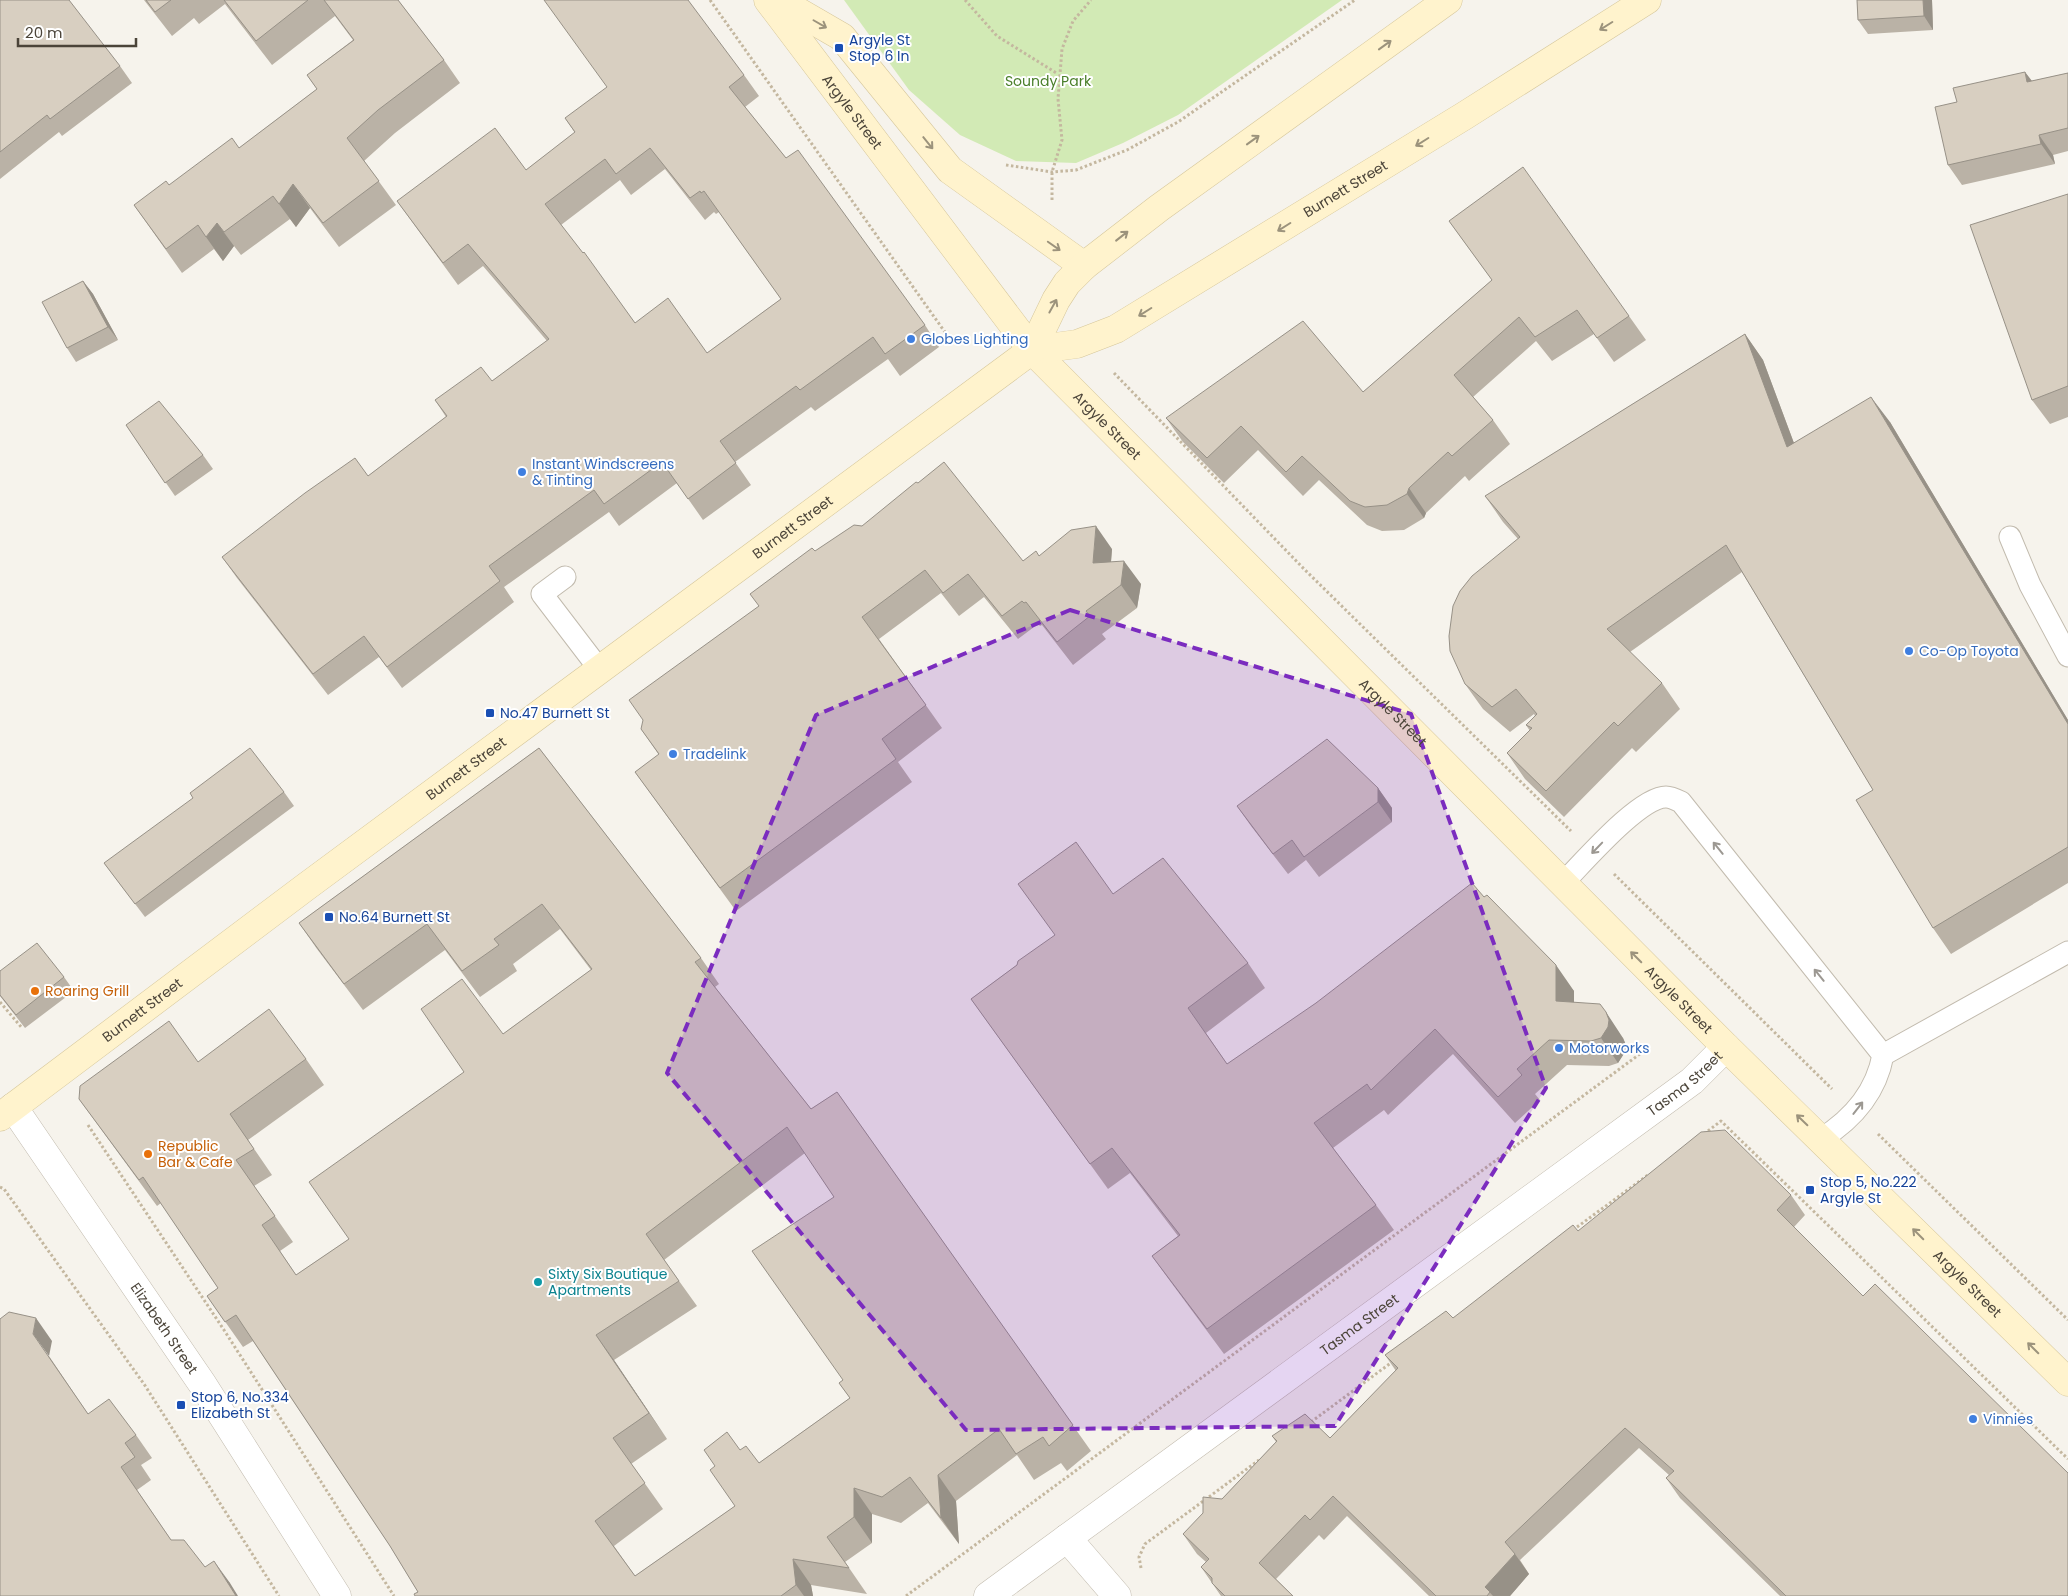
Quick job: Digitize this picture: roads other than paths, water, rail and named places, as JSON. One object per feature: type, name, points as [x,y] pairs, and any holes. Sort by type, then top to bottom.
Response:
[{"type":"main road","name":"Argyle Street","points":[[768,0],[1032,350],[1562,884],[2068,1382]]},
{"type":"main road","points":[[778,0],[842,37],[950,170],[1084,266]]},
{"type":"main road","name":"Burnett Street","points":[[4,1104],[307,886],[1032,350],[1056,300],[1067,283],[1084,266],[1159,208],[1448,0]]},
{"type":"main road","name":"Burnett Street","points":[[1032,350],[1077,344],[1116,330],[1464,116],[1647,0]]},
{"type":"street","name":"Tasma Street","points":[[988,1596],[1692,1081],[1726,1047]]},
{"type":"street","name":"Elizabeth Street","points":[[4,1104],[203,1385],[337,1596]]},
{"type":"street","points":[[1067,1538],[1117,1596]]},
{"type":"lane","points":[[2010,537],[2030,585],[2068,656]]},
{"type":"lane","points":[[565,577],[542,594],[600,670]]},
{"type":"lane","points":[[1562,884],[1624,821],[1652,800],[1668,796],[1681,802],[1883,1055],[1880,1074],[1859,1109],[1842,1126],[1821,1139]]},
{"type":"lane","points":[[1883,1055],[2068,952]]},
{"type":"place","name":"Argyle St Stop 6 In","points":[[839,48]]},
{"type":"place","name":"Globes Lighting","points":[[911,339]]},
{"type":"place","name":"Instant Windscreens & Tinting","points":[[522,472]]},
{"type":"place","name":"Co-Op Toyota","points":[[1909,651]]},
{"type":"place","name":"No.47 Burnett St","points":[[490,713]]},
{"type":"place","name":"Tradelink","points":[[673,754]]},
{"type":"place","name":"No.64 Burnett St","points":[[329,917]]},
{"type":"place","name":"Roaring Grill","points":[[35,991]]},
{"type":"place","name":"Motorworks","points":[[1559,1048]]},
{"type":"place","name":"Republic Bar & Cafe","points":[[148,1154]]},
{"type":"place","name":"Stop 5, No.222 Argyle St","points":[[1810,1190]]},
{"type":"place","name":"Sixty Six Boutique Apartments","points":[[538,1282]]},
{"type":"place","name":"Stop 6, No.334 Elizabeth St","points":[[181,1405]]},
{"type":"place","name":"Vinnies","points":[[1973,1419]]},
{"type":"park label","name":"Soundy Park","points":[[1048,81]]}]
